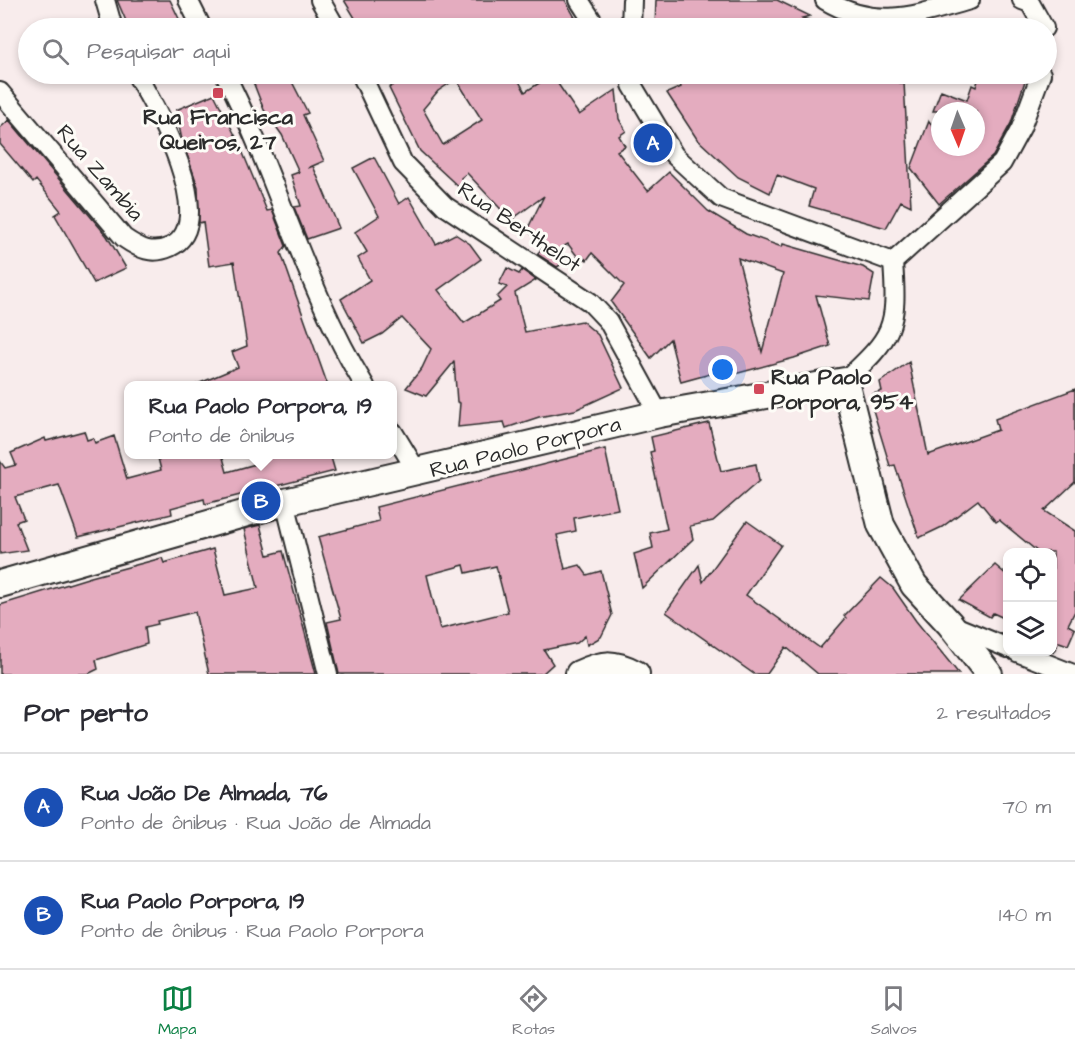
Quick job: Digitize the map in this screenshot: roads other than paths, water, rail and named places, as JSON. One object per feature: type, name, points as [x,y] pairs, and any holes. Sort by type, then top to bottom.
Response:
[{"type":"street","points":[[105,0],[111,18]]},
{"type":"street","points":[[188,0],[197,18]]},
{"type":"street","points":[[320,0],[330,18]]},
{"type":"street","points":[[579,0],[591,18]]},
{"type":"street","points":[[631,18],[632,0]]},
{"type":"street","points":[[825,0],[863,17],[907,17],[970,0]]},
{"type":"street","points":[[1022,0],[1030,3],[1038,18]]},
{"type":"street","name":"Rua Zambia","points":[[0,92],[124,238],[140,249],[164,250],[176,244],[188,230],[190,217],[188,197],[158,112],[142,84]]},
{"type":"street","points":[[230,84],[258,142],[329,318],[362,381]]},
{"type":"street","name":"Rua Berthelot","points":[[366,84],[403,163],[445,206],[590,302],[608,321],[659,414]]},
{"type":"street","points":[[634,84],[674,155],[721,198],[893,262]]},
{"type":"street","points":[[893,262],[1002,163],[1021,128],[1037,84]]},
{"type":"street","points":[[893,262],[896,301],[892,323],[880,348],[845,381],[881,525],[914,585],[950,624],[989,674]]},
{"type":"street","name":"Rua Paolo Porpora","points":[[0,584],[285,502],[418,473],[659,414],[845,381]]},
{"type":"street","points":[[397,439],[418,473]]},
{"type":"street","points":[[285,502],[328,674]]},
{"type":"street","points":[[950,624],[1003,646]]},
{"type":"street","points":[[1029,656],[1073,674]]},
{"type":"street","points":[[579,674],[599,665],[629,671]]},
{"type":"place","name":"Rua Francisca Queiros, 27","points":[[218,93]]},
{"type":"place","name":"Rua João De Almada, 76","points":[[653,143]]},
{"type":"place","name":"Rua Paolo Porpora, 954","points":[[759,389]]},
{"type":"place","name":"Rua Paolo Porpora, 19","points":[[261,501]]}]
